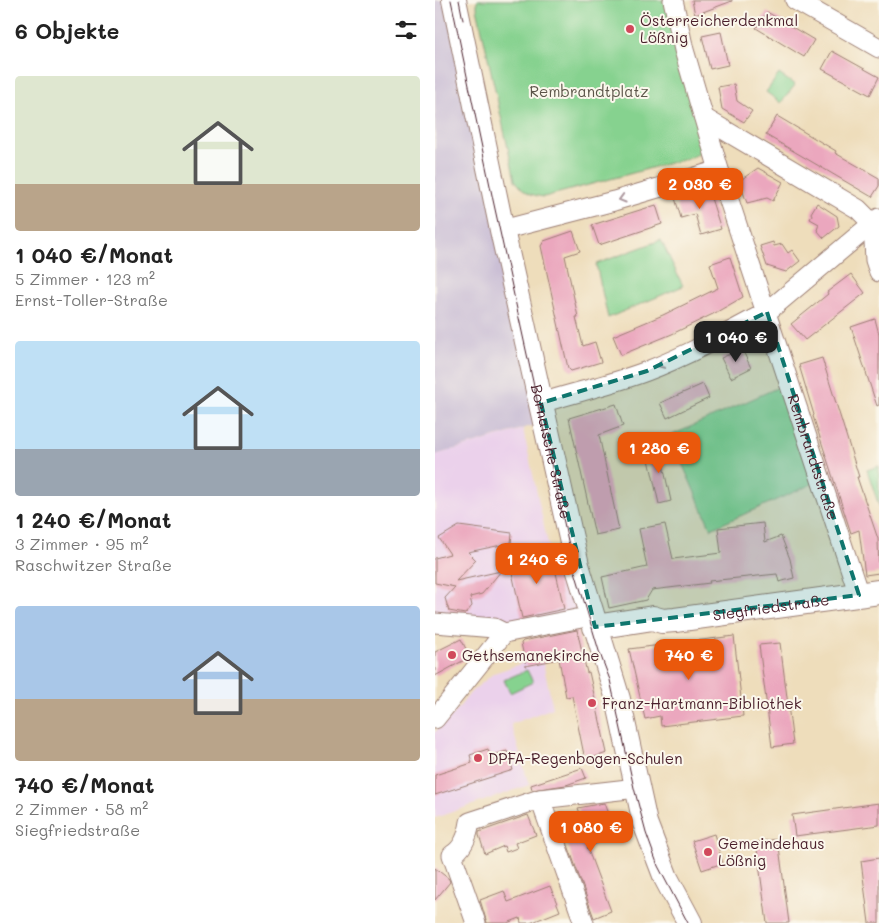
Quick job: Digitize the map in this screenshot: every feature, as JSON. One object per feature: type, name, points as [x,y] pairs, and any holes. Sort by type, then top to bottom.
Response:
[{"type":"main road","name":"Bornaische Straße","points":[[454,0],[502,230],[577,566],[618,699],[645,823],[660,866],[691,923]]},
{"type":"main road","name":"Siegfriedstraße","points":[[596,628],[655,627],[662,621],[869,594]]},
{"type":"street","name":"Rembrandtstraße","points":[[673,0],[684,50],[719,170],[767,312],[869,594]]},
{"type":"street","points":[[795,0],[879,48]]},
{"type":"street","points":[[704,118],[876,221]]},
{"type":"street","points":[[502,230],[615,201],[719,170]]},
{"type":"street","points":[[876,221],[875,260],[879,272]]},
{"type":"street","points":[[541,402],[647,371],[707,344],[767,312],[876,221]]},
{"type":"street","points":[[435,623],[494,628],[504,633],[596,628]]},
{"type":"street","points":[[435,719],[504,633]]},
{"type":"street","points":[[476,923],[443,857],[458,852],[463,846],[469,831],[470,822],[540,799],[637,788]]},
{"type":"street","points":[[540,799],[584,923]]},
{"type":"highlighted area","points":[[767,312],[859,595],[595,627],[541,403],[647,371]]},
{"type":"shaded area","points":[[435,0],[454,0],[545,422],[435,455]]},
{"type":"shaded area","points":[[523,429],[549,549],[572,544],[592,616],[504,633],[435,615],[435,455]]},
{"type":"shaded area","name":"DPFA-Regenbogen-Schulen","points":[[526,662],[527,666],[543,663],[553,708],[511,724],[529,785],[435,818],[435,732],[453,715],[471,692],[494,673]]},
{"type":"green space","name":"Rembrandtplatz","points":[[477,0],[666,0],[704,145],[700,153],[692,157],[544,197],[527,192],[515,180],[477,8]]},
{"type":"green space","points":[[779,74],[795,85],[781,103],[766,92]]},
{"type":"green space","points":[[661,240],[683,286],[608,318],[596,264]]},
{"type":"green space","points":[[790,382],[821,480],[711,529],[670,436]]},
{"type":"green space","points":[[879,466],[879,506],[867,470]]},
{"type":"green space","points":[[527,670],[533,682],[510,693],[504,680]]},
{"type":"building","points":[[692,0],[732,0],[732,1],[695,15]]},
{"type":"building","points":[[767,12],[814,40],[804,57],[756,28]]},
{"type":"building","points":[[721,32],[728,65],[710,69],[702,36]]},
{"type":"building","points":[[832,51],[879,77],[870,95],[822,69]]},
{"type":"building","points":[[734,84],[737,101],[752,111],[744,122],[722,109],[718,87]]},
{"type":"building","points":[[777,116],[879,178],[879,186],[872,197],[766,135]]},
{"type":"building","points":[[758,168],[783,182],[773,201],[767,198],[747,203],[739,181]]},
{"type":"building","points":[[704,189],[709,192],[721,229],[701,235],[695,214],[681,218],[675,198]]},
{"type":"building","points":[[817,203],[837,216],[839,226],[824,238],[817,230],[819,224],[810,219]]},
{"type":"building","points":[[656,205],[662,224],[599,245],[592,225]]},
{"type":"building","points":[[573,231],[580,251],[565,256],[578,317],[576,317],[583,346],[595,342],[601,362],[571,371],[568,368],[541,246],[544,241]]},
{"type":"building","points":[[773,242],[774,246],[782,244],[788,253],[792,250],[800,261],[786,272],[767,266],[760,246]]},
{"type":"building","points":[[730,257],[743,297],[672,334],[621,355],[613,336],[663,315],[718,288],[710,264]]},
{"type":"building","points":[[851,274],[865,293],[805,340],[791,324],[828,294],[827,292]]},
{"type":"building","points":[[875,319],[879,334],[879,405],[877,406],[851,327]]},
{"type":"building","points":[[742,349],[751,368],[731,378],[721,358]]},
{"type":"building","points":[[822,358],[859,477],[857,477],[878,539],[879,573],[865,575],[859,530],[851,533],[813,416],[799,365]]},
{"type":"building","points":[[703,384],[709,398],[667,418],[660,403]]},
{"type":"building","points":[[616,404],[623,426],[599,435],[619,530],[595,535],[569,418]]},
{"type":"building","points":[[658,443],[671,501],[659,504],[646,446]]},
{"type":"building","points":[[763,523],[765,542],[781,536],[790,559],[794,578],[779,582],[777,574],[709,581],[710,583],[652,590],[646,600],[609,608],[602,577],[647,567],[639,529],[665,524],[673,559],[721,553],[718,528]]},
{"type":"building","points":[[459,526],[512,533],[511,543],[468,552],[476,560],[456,581],[501,571],[482,594],[470,597],[472,606],[465,614],[449,611],[445,598],[455,587],[435,583],[435,558],[450,554],[439,538]]},
{"type":"building","points":[[551,550],[564,609],[522,618],[511,568],[521,566],[519,556]]},
{"type":"building","points":[[577,630],[587,673],[589,672],[607,753],[585,760],[572,696],[566,697],[559,659],[526,666],[521,643]]},
{"type":"building","points":[[734,636],[743,716],[661,726],[660,716],[645,719],[629,649]]},
{"type":"building","name":"Gethsemanekirche","points":[[461,639],[470,657],[435,676],[435,652]]},
{"type":"building","points":[[780,643],[793,744],[772,747],[759,645]]},
{"type":"building","points":[[488,749],[490,756],[507,751],[513,770],[435,795],[435,775],[472,763],[470,755]]},
{"type":"building","points":[[582,768],[586,778],[566,785],[532,790],[531,785]]},
{"type":"building","points":[[604,803],[616,836],[587,847],[611,911],[594,918],[564,834],[585,827],[578,808]]},
{"type":"building","points":[[879,803],[879,825],[795,836],[792,815]]},
{"type":"building","points":[[528,815],[536,835],[515,843],[517,848],[506,852],[504,846],[485,854],[479,832]]},
{"type":"building","name":"Gemeindehaus Lößnig","points":[[714,834],[723,863],[702,870],[692,841]]},
{"type":"building","points":[[778,839],[789,923],[767,923],[756,842]]},
{"type":"building","points":[[879,858],[879,923],[869,923],[861,861]]},
{"type":"building","points":[[435,868],[449,879],[450,882],[435,900]]},
{"type":"building","points":[[550,886],[560,911],[530,923],[521,923],[520,918],[507,923],[487,923],[480,900],[504,891],[508,902]]},
{"type":"tram line","points":[[451,0],[574,568],[599,651],[610,680],[646,833],[658,866],[688,923]]},
{"type":"tram line","points":[[459,0],[463,20]]},
{"type":"place","name":"Österreicherdenkmal Lößnig","points":[[630,29]]},
{"type":"place","name":"Gethsemanekirche","points":[[452,655]]},
{"type":"place","name":"Franz-Hartmann-Bibliothek","points":[[592,703]]},
{"type":"place","name":"DPFA-Regenbogen-Schulen","points":[[478,758]]},
{"type":"place","name":"Gemeindehaus Lößnig","points":[[708,852]]}]
